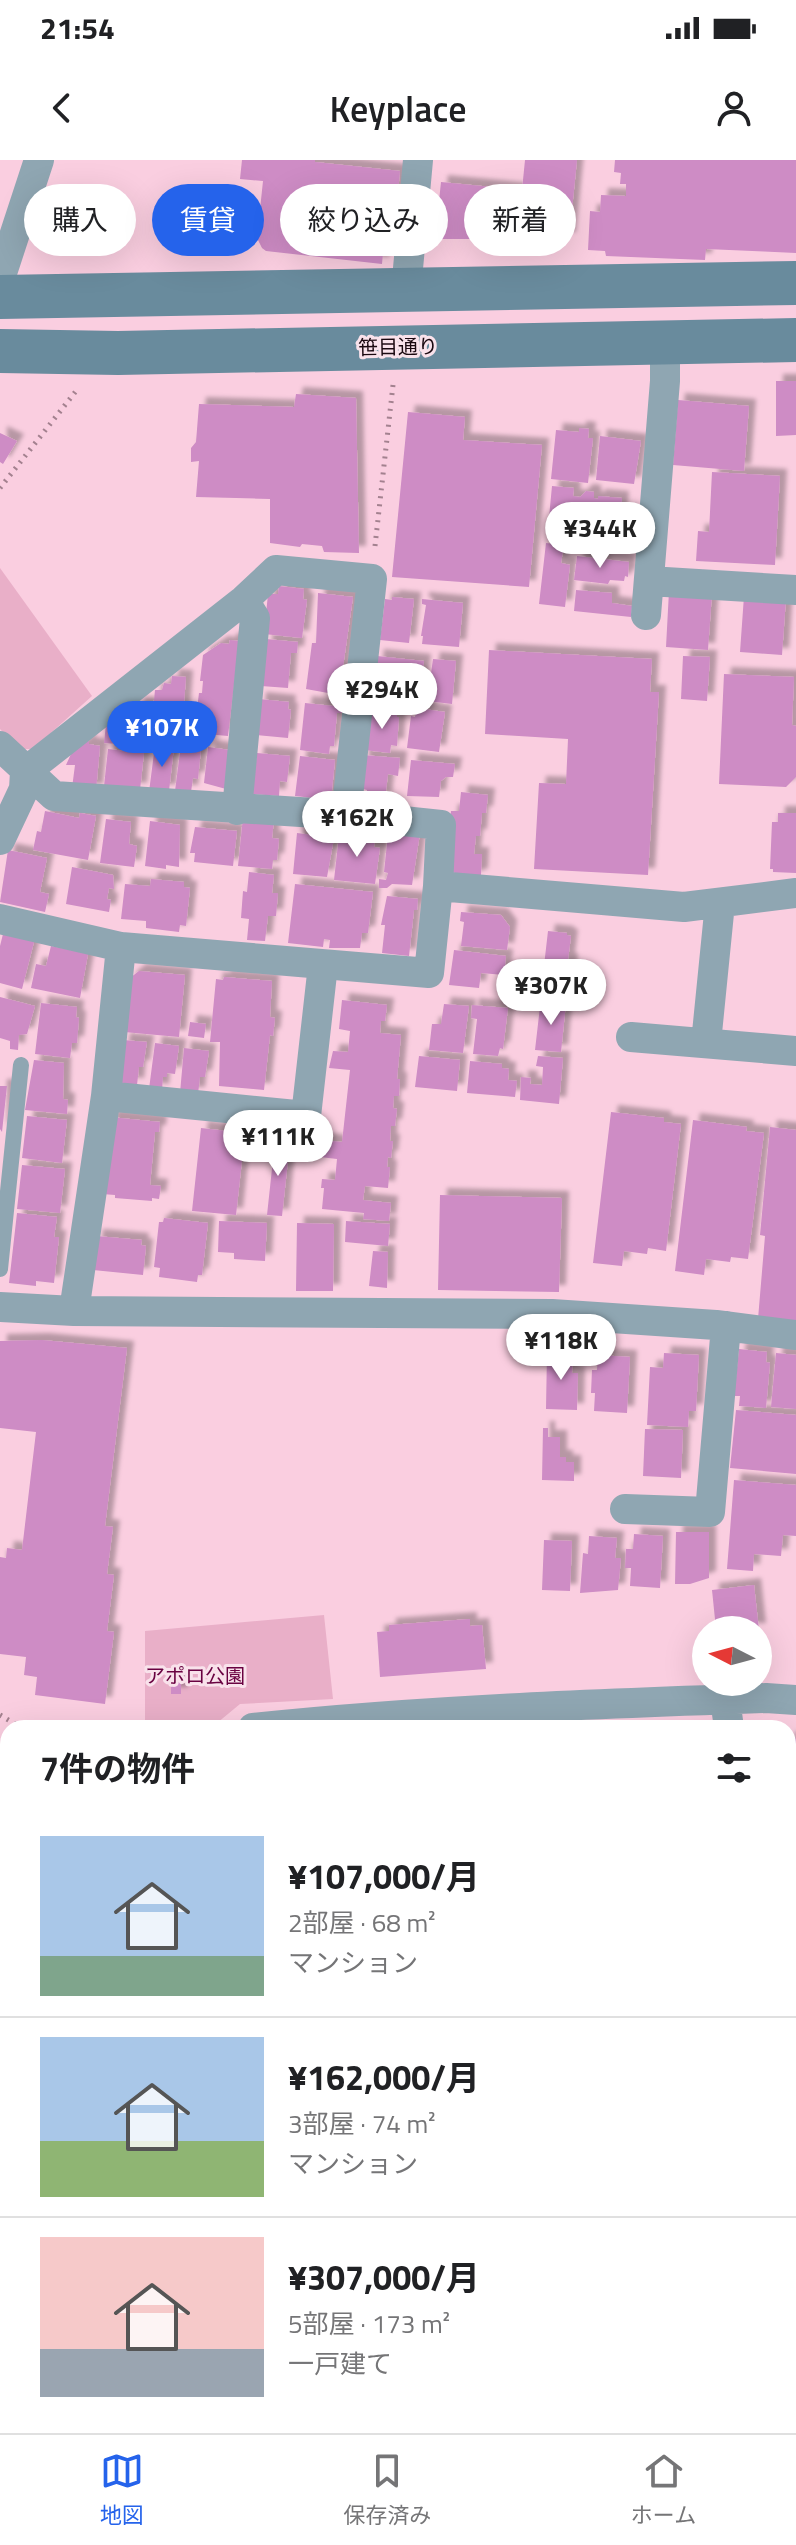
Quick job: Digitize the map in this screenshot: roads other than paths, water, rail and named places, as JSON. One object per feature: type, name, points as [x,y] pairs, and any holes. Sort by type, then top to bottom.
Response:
[{"type":"main road","points":[[0,297],[796,283]]},
{"type":"main road","name":"笹目通り","points":[[0,351],[118,353],[796,340]]},
{"type":"street","points":[[0,279],[39,160]]},
{"type":"street","points":[[406,290],[418,160]]},
{"type":"street","points":[[646,615],[665,381],[665,341]]},
{"type":"street","points":[[0,840],[24,789],[25,772],[244,600],[276,570],[372,579],[346,815]]},
{"type":"street","points":[[649,581],[796,590]]},
{"type":"street","points":[[237,810],[255,618],[244,600]]},
{"type":"street","points":[[0,746],[54,796],[346,815],[441,825],[429,973],[121,947],[0,919]]},
{"type":"street","points":[[438,886],[684,907],[796,893]]},
{"type":"street","points":[[706,1043],[720,903]]},
{"type":"street","points":[[74,1311],[106,1096],[121,947]]},
{"type":"street","points":[[106,1096],[306,1116],[323,965]]},
{"type":"street","points":[[631,1037],[796,1051]]},
{"type":"street","points":[[0,1307],[74,1311],[552,1314],[726,1326],[796,1335]]},
{"type":"street","points":[[625,1509],[710,1512],[726,1326]]},
{"type":"street","points":[[328,1720],[375,1715],[529,1717],[727,1714],[796,1700]]},
{"type":"lane","points":[[0,1269],[21,1065]]},
{"type":"park label","name":"アポロ公園","points":[[195,1676]]}]
